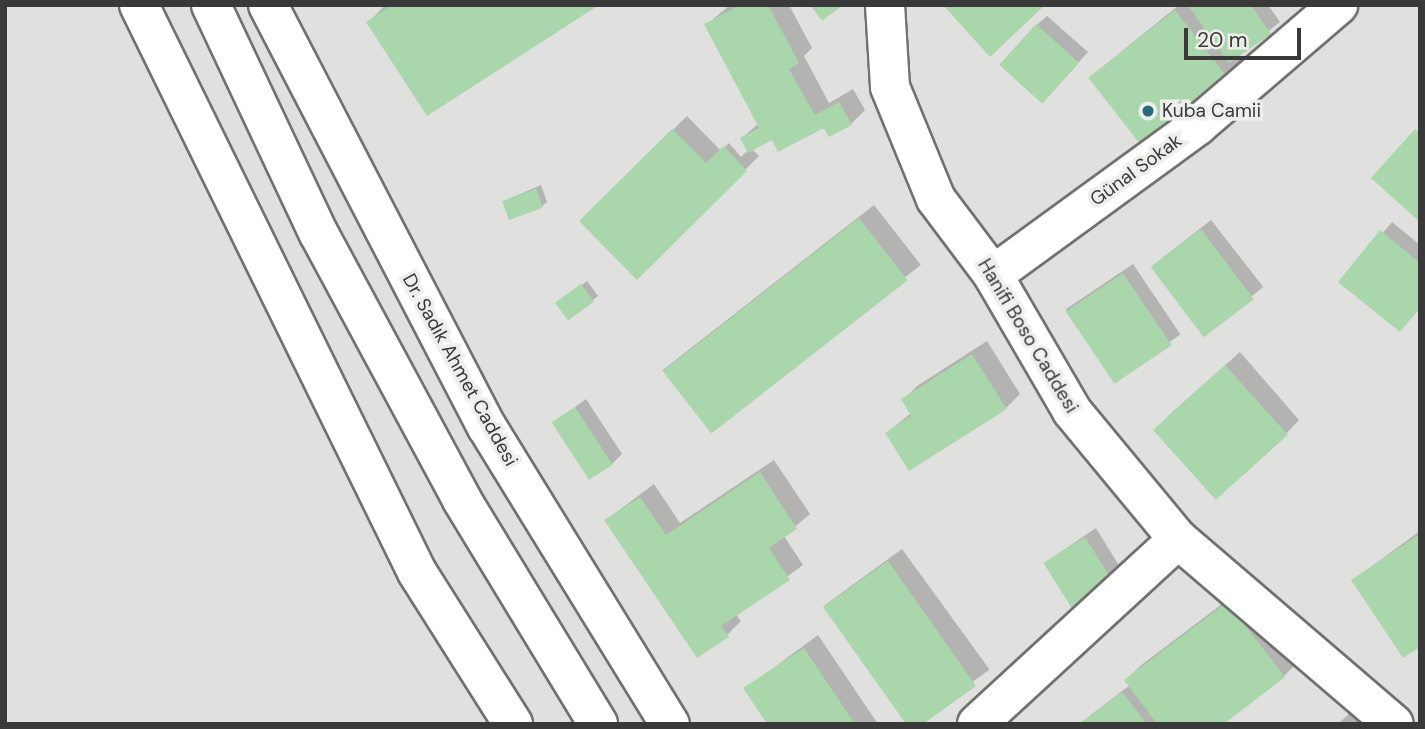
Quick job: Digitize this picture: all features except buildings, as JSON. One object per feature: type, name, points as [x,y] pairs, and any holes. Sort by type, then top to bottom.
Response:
[{"type":"street","points":[[139,5],[417,572],[513,724]]},
{"type":"street","points":[[211,5],[318,234],[455,488],[598,724]]},
{"type":"street","name":"Dr. Sadık Ahmet Caddesi","points":[[268,5],[488,427],[670,724]]},
{"type":"street","name":"Hanifi Boso Caddesi","points":[[885,5],[890,87],[936,199],[993,275],[1072,411],[1178,539],[1394,724]]},
{"type":"street","name":"Günal Sokak","points":[[993,275],[1197,126],[1338,5]]},
{"type":"street","points":[[977,724],[1178,539]]},
{"type":"place","name":"Kuba Camii","points":[[1148,111]]}]
